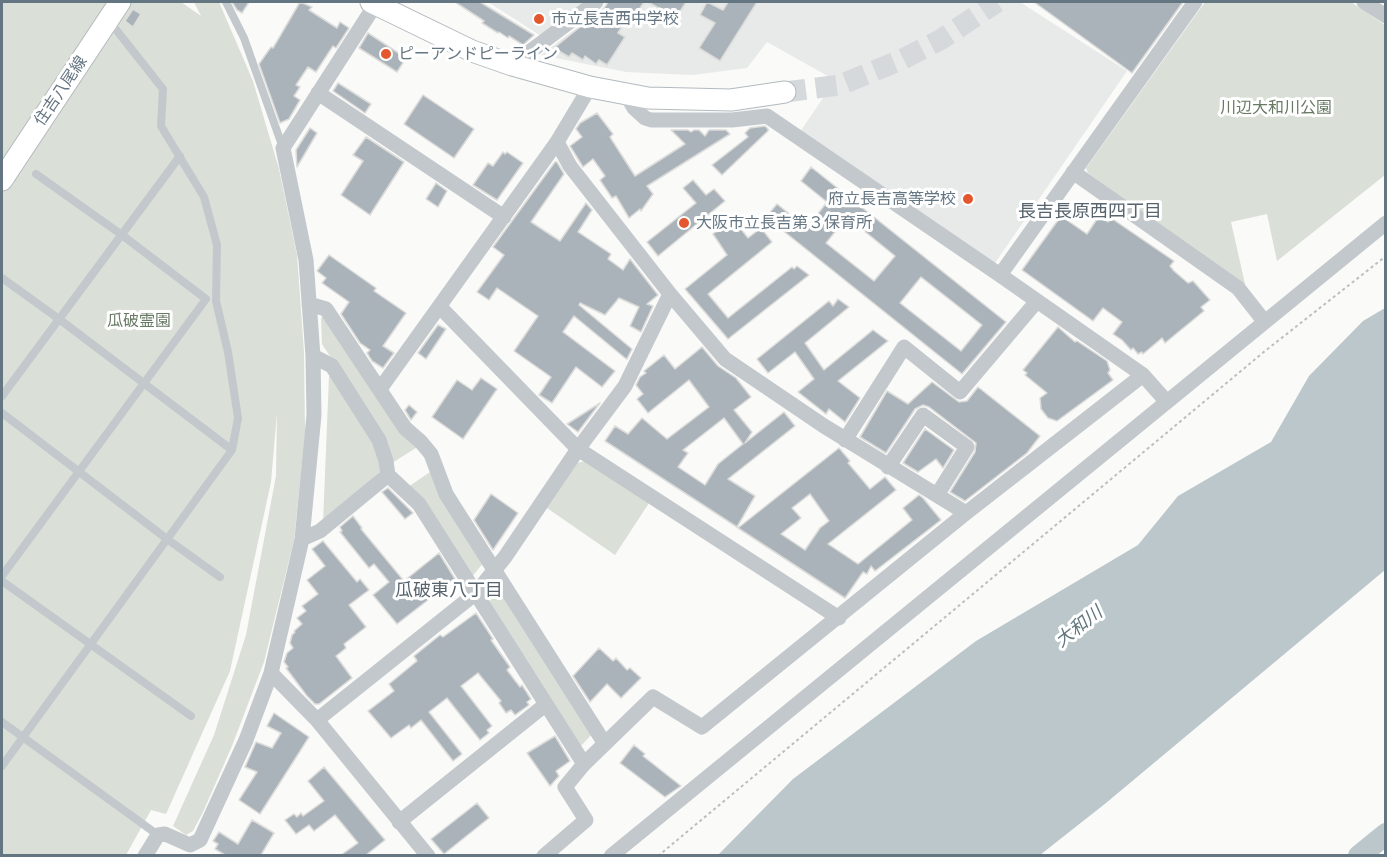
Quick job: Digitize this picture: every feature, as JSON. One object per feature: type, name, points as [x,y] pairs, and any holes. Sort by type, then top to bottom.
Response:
[{"type":"street","name":"住吉八尾線","points":[[2,180],[120,2]]},
{"type":"street","points":[[145,855],[158,835],[165,834],[190,844],[200,840],[246,740],[271,673],[302,539],[314,416],[313,356],[306,260],[283,148],[375,2],[472,51],[590,87],[648,98],[731,100],[785,92]]},
{"type":"street","points":[[512,65],[596,2]]},
{"type":"street","points":[[1000,274],[1195,2]]},
{"type":"street","points":[[380,389],[504,217],[556,142],[590,87]]},
{"type":"street","points":[[318,93],[504,217]]},
{"type":"street","points":[[626,94],[634,108],[645,118],[651,120],[732,120],[767,116],[1000,274],[1143,375],[1166,401]]},
{"type":"street","points":[[556,142],[570,166],[670,294],[725,359],[845,440],[966,513]]},
{"type":"street","points":[[1073,172],[1238,288],[1264,321]]},
{"type":"street","points":[[611,855],[1386,223]]},
{"type":"street","points":[[317,720],[476,593],[578,448],[625,386],[670,294]]},
{"type":"street","points":[[845,440],[904,347],[960,392],[1037,301]]},
{"type":"street","points":[[309,304],[326,309],[405,428],[431,454],[446,494],[605,744]]},
{"type":"street","points":[[440,307],[578,448],[839,618]]},
{"type":"street","points":[[313,356],[332,366],[379,440],[388,476],[419,504],[584,764]]},
{"type":"street","points":[[544,855],[586,820],[565,787],[584,764],[653,697],[702,727],[966,513],[1143,375]]},
{"type":"street","points":[[888,467],[923,415],[967,447],[937,495]]},
{"type":"street","points":[[302,539],[320,531],[388,476]]},
{"type":"street","points":[[271,673],[317,720],[428,855]]},
{"type":"street","points":[[399,822],[545,705]]},
{"type":"lane","points":[[226,2],[244,38],[283,148]]},
{"type":"lane","points":[[2,765],[232,450],[238,417],[228,352],[216,301],[217,245],[204,197],[161,126],[163,89],[108,20]]},
{"type":"lane","points":[[2,396],[180,156]]},
{"type":"lane","points":[[2,576],[206,299],[122,235],[36,174]]},
{"type":"lane","points":[[2,278],[232,450]]},
{"type":"lane","points":[[2,413],[220,577]]},
{"type":"lane","points":[[2,581],[191,716]]},
{"type":"lane","points":[[2,723],[158,835]]},
{"type":"path","points":[[658,855],[1247,367],[1386,256]]},
{"type":"shaded area","name":"市立長吉西中学校","points":[[488,2],[585,2],[541,36]]},
{"type":"shaded area","name":"府立長吉高等学校","points":[[611,2],[1020,2],[1127,71],[993,266],[800,132],[835,80],[767,42],[747,68],[693,75],[626,72],[541,55]]},
{"type":"green space","name":"瓜破霊園","points":[[2,2],[181,2],[201,16],[194,2],[219,2],[253,81],[279,169],[297,255],[304,352],[305,434],[294,540],[264,662],[232,746],[203,812],[193,831],[186,835],[173,826],[214,735],[246,635],[276,476],[277,413],[271,482],[230,671],[166,814],[151,810],[126,855],[2,856]]},
{"type":"green space","name":"川辺大和川公園","points":[[1205,2],[1351,2],[1385,25],[1385,175],[1277,261],[1267,214],[1231,222],[1245,284],[1241,284],[1088,173],[1086,168]]},
{"type":"green space","points":[[326,316],[419,446],[392,463],[386,442],[322,344],[321,318]]},
{"type":"green space","points":[[333,375],[376,445],[383,469],[323,523],[329,376]]},
{"type":"green space","points":[[585,461],[649,503],[615,555],[547,508],[577,463]]},
{"type":"green space","points":[[433,470],[484,562],[471,578],[408,487]]},
{"type":"green space","points":[[500,587],[593,733],[580,747],[488,603]]},
{"type":"water","name":"大和川","points":[[1385,308],[1385,570],[1106,803],[1040,855],[718,855],[793,779],[976,641],[1138,545],[1178,496],[1271,442],[1309,376],[1363,321]]},
{"type":"building","points":[[232,2],[249,2],[242,13]]},
{"type":"building","points":[[300,2],[312,7],[309,10],[337,28],[340,22],[349,28],[336,48],[333,46],[316,72],[308,67],[296,85],[300,87],[294,96],[300,100],[289,119],[280,123],[259,64],[271,47],[273,48]]},
{"type":"building","points":[[455,2],[480,2],[534,35],[523,45],[482,23],[484,21]]},
{"type":"building","points":[[608,2],[644,2],[633,19],[628,16],[618,33],[625,37],[607,65],[599,60],[596,64],[585,56],[583,60],[572,53],[569,57],[554,48],[596,14],[599,16]]},
{"type":"building","points":[[648,2],[686,2],[676,18]]},
{"type":"building","points":[[707,2],[723,10],[728,2],[757,2],[720,61],[699,48],[715,23],[700,15]]},
{"type":"building","points":[[1034,2],[1183,2],[1132,73]]},
{"type":"building","points":[[133,9],[141,14],[133,27],[125,21]]},
{"type":"building","points":[[368,33],[406,58],[397,72],[359,48]]},
{"type":"building","points":[[338,83],[371,104],[365,113],[333,91]]},
{"type":"building","points":[[423,95],[474,129],[454,158],[404,124]]},
{"type":"building","points":[[597,113],[613,134],[610,137],[635,176],[685,144],[671,130],[691,132],[699,130],[705,136],[709,130],[726,130],[730,134],[647,186],[653,194],[641,211],[640,209],[629,218],[616,196],[612,198],[600,180],[605,176],[593,159],[583,167],[570,146],[582,137],[576,129],[580,123]]},
{"type":"building","points":[[765,126],[768,131],[722,175],[712,165],[748,137],[745,133],[750,128]]},
{"type":"building","points":[[310,128],[317,133],[297,167],[296,150]]},
{"type":"building","points":[[366,137],[404,162],[370,215],[341,195],[363,161],[353,155]]},
{"type":"building","points":[[503,152],[505,154],[507,152],[523,163],[497,200],[473,185],[488,163],[493,166]]},
{"type":"building","points":[[555,162],[564,174],[531,222],[560,241],[586,203],[592,210],[578,232],[611,254],[608,259],[623,270],[630,259],[658,295],[647,304],[653,306],[641,332],[630,326],[639,307],[619,298],[605,315],[580,303],[579,305],[632,349],[627,359],[625,358],[574,316],[563,332],[615,371],[602,387],[576,367],[552,403],[539,395],[551,377],[514,351],[538,316],[497,288],[489,300],[477,292],[504,255],[493,247]]},
{"type":"building","points":[[811,167],[1006,322],[962,374],[766,217],[777,204],[807,228],[827,202],[801,181]],"holes":[[[847,217],[895,256],[874,281],[826,243]],[[921,277],[982,325],[961,351],[900,303]]]},
{"type":"building","points":[[693,180],[706,195],[714,189],[725,201],[658,256],[647,242],[696,203],[683,188]]},
{"type":"building","points":[[436,183],[447,191],[438,207],[426,199]]},
{"type":"building","points":[[1061,216],[1087,234],[1099,216],[1108,222],[1111,218],[1174,261],[1170,266],[1174,271],[1188,283],[1193,281],[1210,300],[1201,307],[1204,311],[1165,343],[1162,338],[1143,354],[1142,352],[1138,354],[1133,348],[1131,350],[1113,334],[1122,322],[1103,308],[1093,321],[1022,270]]},
{"type":"building","points":[[733,219],[748,238],[761,228],[772,242],[708,294],[728,318],[792,267],[794,269],[797,266],[809,275],[728,339],[685,289],[727,255],[713,234]]},
{"type":"building","points":[[329,255],[376,288],[374,291],[406,313],[383,346],[394,353],[383,368],[372,361],[367,353],[370,350],[360,343],[341,314],[349,302],[322,283],[326,278],[317,271]]},
{"type":"building","points":[[838,299],[849,307],[805,343],[824,370],[873,330],[888,341],[838,381],[860,398],[845,422],[829,409],[826,414],[798,392],[814,379],[795,352],[768,373],[757,359],[829,301],[833,306]]},
{"type":"building","points":[[438,325],[446,329],[426,359],[418,353]]},
{"type":"building","points":[[1058,327],[1075,342],[1077,341],[1107,361],[1110,370],[1108,373],[1113,380],[1057,421],[1048,418],[1041,409],[1040,398],[1047,393],[1025,375],[1027,373],[1023,370]]},
{"type":"building","points":[[702,347],[718,366],[736,378],[751,397],[734,410],[752,432],[745,443],[784,412],[795,426],[728,479],[755,496],[737,527],[605,441],[615,426],[628,434],[642,418],[667,439],[709,407],[689,380],[648,413],[637,399],[643,394],[636,385],[640,377],[664,355],[675,369]],"holes":[[[724,418],[743,444],[718,464],[705,485],[678,467],[688,453],[683,450]]]},
{"type":"building","points":[[481,378],[497,389],[463,439],[432,417],[457,380],[472,390]]},
{"type":"building","points":[[932,382],[959,402],[967,401],[978,387],[1040,436],[1027,453],[965,501],[950,492],[975,452],[976,443],[929,407],[923,405],[915,409],[886,453],[860,437],[887,391],[908,404]]},
{"type":"building","points":[[600,403],[578,432],[567,424]]},
{"type":"building","points":[[409,405],[417,412],[411,420],[405,410]]},
{"type":"building","points":[[925,429],[954,450],[943,468],[936,459],[918,472],[903,463]]},
{"type":"building","points":[[839,448],[850,461],[848,463],[870,489],[885,477],[896,490],[828,544],[858,564],[912,520],[903,508],[919,495],[941,520],[875,571],[871,566],[867,574],[863,572],[845,598],[738,528]],"holes":[[[810,494],[829,521],[820,528],[805,550],[781,534],[801,518],[792,508]]]},
{"type":"building","points":[[388,488],[413,513],[405,519],[382,492]]},
{"type":"building","points":[[491,494],[518,513],[493,550],[474,520]]},
{"type":"building","points":[[353,516],[404,581],[439,553],[455,579],[397,624],[373,595],[389,582],[374,564],[369,568],[340,532],[342,531],[340,527]]},
{"type":"building","points":[[323,541],[357,582],[360,579],[369,590],[349,605],[366,627],[344,644],[346,648],[336,656],[352,678],[319,704],[315,704],[286,668],[288,667],[284,662],[287,653],[293,648],[290,643],[292,635],[302,624],[297,618],[306,611],[302,606],[318,594],[307,580],[325,566],[312,549]]},
{"type":"building","points":[[476,613],[510,667],[507,670],[520,687],[522,685],[531,699],[527,702],[529,705],[515,715],[511,710],[506,713],[499,703],[501,701],[478,673],[461,686],[492,726],[487,730],[489,733],[480,740],[447,698],[429,712],[462,754],[453,761],[421,720],[411,728],[409,725],[391,738],[368,711],[394,691],[389,684],[417,661],[414,656],[440,635],[443,637]]},
{"type":"building","points":[[599,648],[613,661],[616,658],[627,670],[630,668],[641,678],[621,698],[607,684],[590,702],[573,676]]},
{"type":"building","points":[[274,713],[309,737],[260,814],[239,800],[257,772],[245,767],[256,742],[272,748],[281,733],[267,726]]},
{"type":"building","points":[[555,736],[570,761],[556,771],[559,776],[550,786],[527,753]]},
{"type":"building","points":[[634,745],[645,754],[643,756],[681,786],[665,797],[620,763]]},
{"type":"building","points":[[324,767],[385,840],[366,855],[341,855],[358,843],[335,815],[314,831],[309,825],[296,834],[285,820],[294,814],[297,817],[301,813],[303,816],[324,801],[308,781]]},
{"type":"building","points":[[477,803],[489,818],[444,854],[431,839]]},
{"type":"building","points":[[252,820],[274,833],[261,855],[225,855],[215,849],[218,844],[213,841],[219,832],[238,844]]},
{"type":"waterway","points":[[1359,856],[1386,834]]},
{"type":"tunnel","points":[[785,92],[840,85],[901,60],[940,40],[997,2]]},
{"type":"place","name":"市立長吉西中学校","points":[[539,19]]},
{"type":"place","name":"ピーアンドピーライン","points":[[386,54]]},
{"type":"place","name":"府立長吉高等学校","points":[[968,199]]},
{"type":"place","name":"大阪市立長吉第３保育所","points":[[684,223]]},
{"type":"district","name":"長吉長原西四丁目","points":[[1090,212]]},
{"type":"district","name":"瓜破東八丁目","points":[[449,591]]}]
